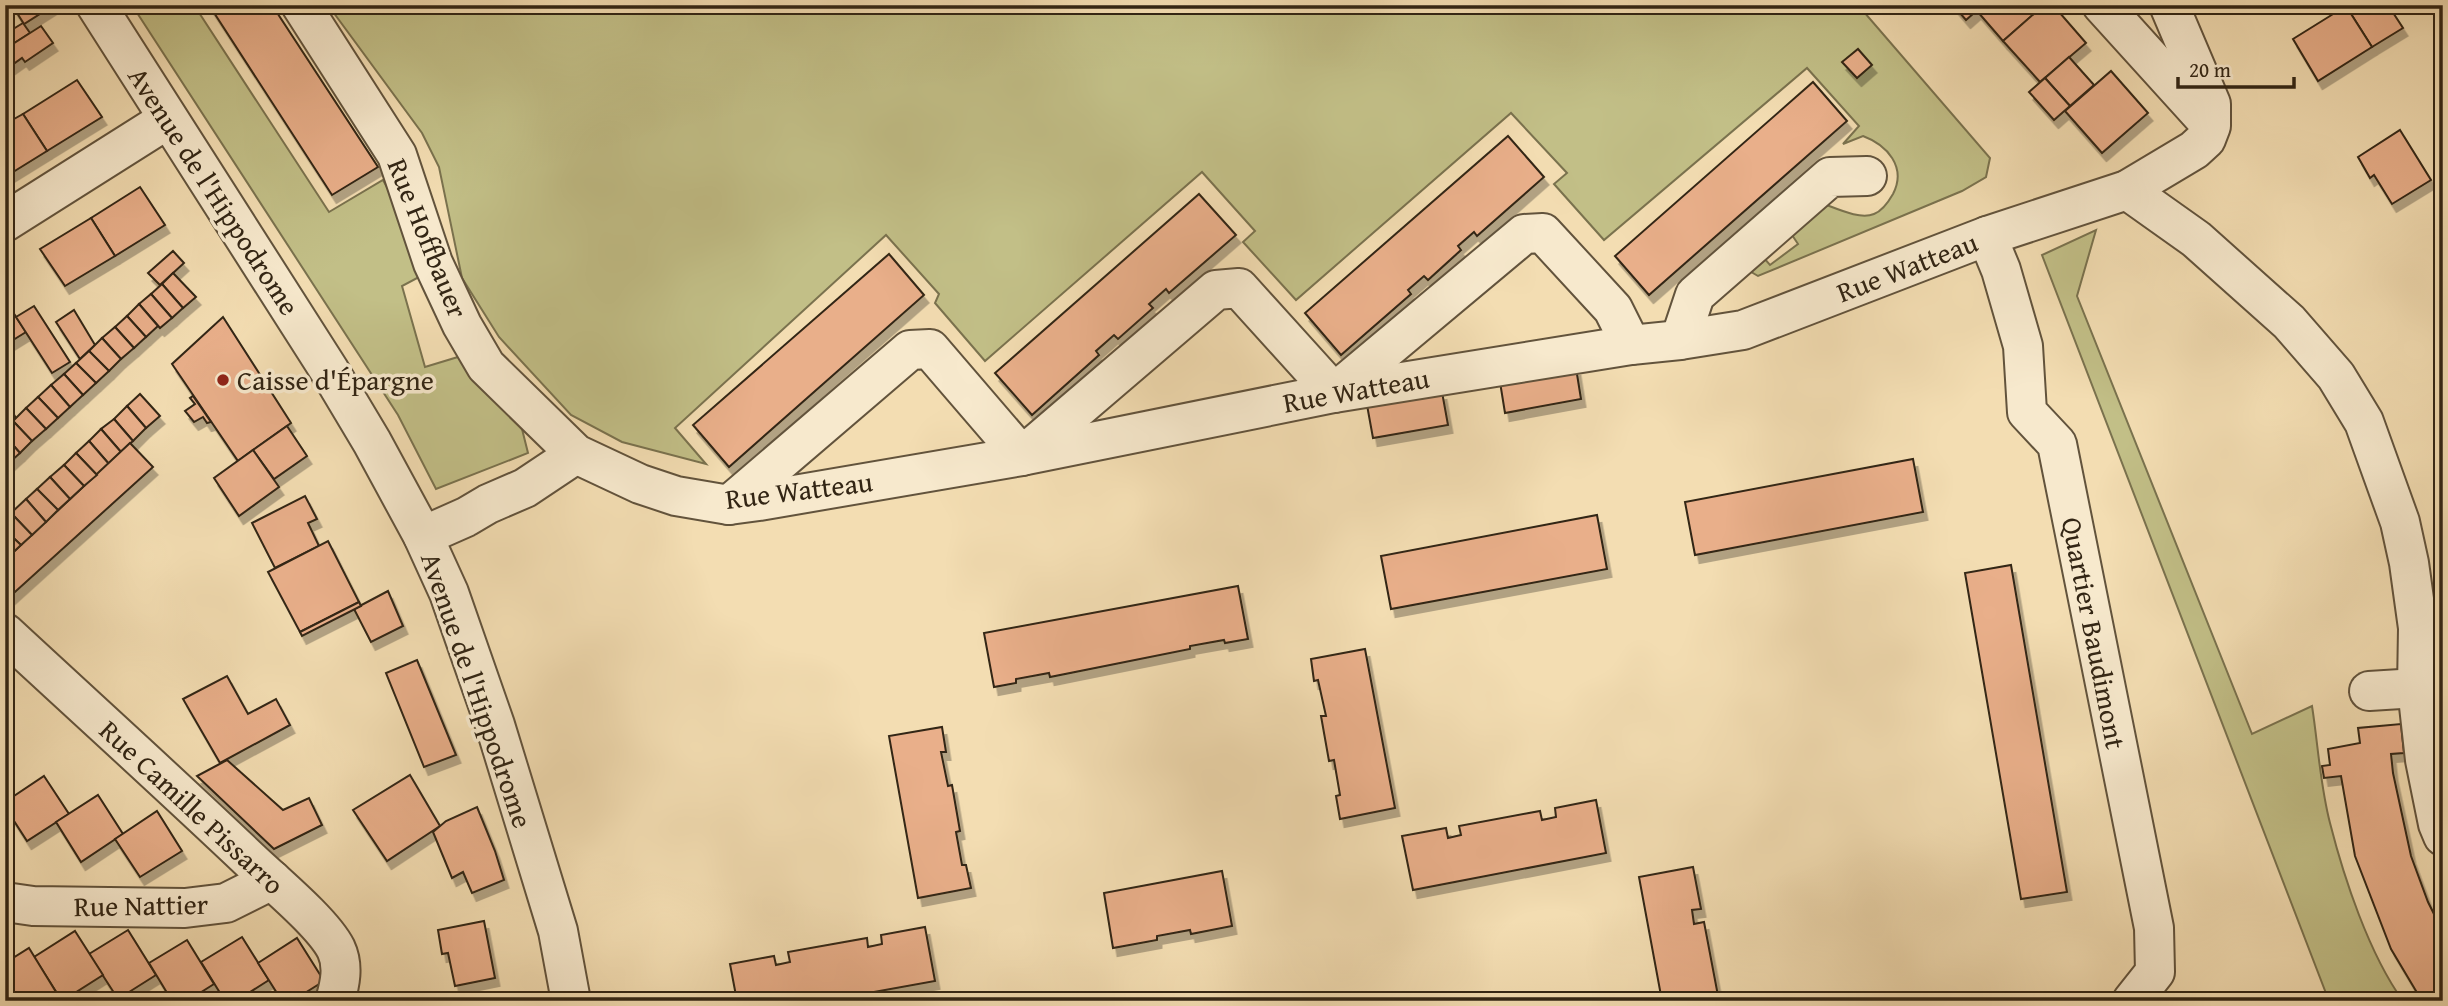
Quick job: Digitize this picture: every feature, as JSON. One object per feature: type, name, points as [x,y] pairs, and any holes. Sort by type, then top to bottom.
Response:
[{"type":"street","name":"Avenue de l'Hippodrome","points":[[96,5],[328,370],[372,442],[423,536],[449,593],[495,725],[558,931],[571,1001]]},
{"type":"street","name":"Rue Hoffbauer","points":[[300,5],[397,155],[433,263],[462,325],[486,366],[576,454]]},
{"type":"street","points":[[2102,5],[2211,126]]},
{"type":"street","points":[[2169,5],[2211,104],[2211,126]]},
{"type":"street","points":[[5,222],[168,119]]},
{"type":"street","name":"Rue Watteau","points":[[576,454],[640,484],[676,496],[729,505],[1023,456],[1334,393],[1631,345],[1680,341],[1743,330],[1994,253],[2127,190],[2194,150],[2206,139],[2211,126]]},
{"type":"street","points":[[1680,341],[1695,295],[1830,177],[1867,176]]},
{"type":"street","points":[[2127,190],[2196,239],[2289,322],[2336,376],[2364,422],[2403,536],[2418,628],[2417,688],[2425,760],[2443,836]]},
{"type":"street","points":[[729,505],[910,350],[930,349],[1023,456],[1216,290],[1240,288],[1334,393],[1524,234],[1544,233],[1613,309],[1631,345]]},
{"type":"street","name":"Quartier Baudimont","points":[[1994,253],[2022,346],[2027,411],[2057,444],[2154,928],[2155,972],[2132,1001]]},
{"type":"street","points":[[423,536],[525,488],[576,454]]},
{"type":"street","name":"Rue Camille Pissarro","points":[[5,634],[272,880],[315,923],[336,949],[340,982],[335,1001]]},
{"type":"street","points":[[2369,691],[2417,688]]},
{"type":"street","name":"Rue Nattier","points":[[5,902],[33,906],[185,908],[226,903],[272,880]]},
{"type":"shaded area","points":[[132,5],[194,5],[329,212],[383,180],[400,211],[421,276],[402,286],[425,367],[458,357],[522,429],[528,453],[436,489],[398,415]]},
{"type":"shaded area","points":[[328,5],[1858,5],[1990,158],[1986,177],[1962,191],[1758,276],[1748,270],[1763,257],[1770,265],[1798,244],[1790,232],[1821,203],[1862,216],[1874,214],[1887,203],[1897,184],[1896,166],[1880,145],[1863,136],[1843,144],[1859,126],[1807,68],[1604,240],[1554,184],[1567,173],[1511,113],[1296,300],[1243,242],[1255,231],[1202,172],[985,361],[935,303],[939,294],[886,235],[675,428],[706,464],[622,442],[571,415],[499,337],[462,278],[439,167],[422,133]]},
{"type":"shaded area","points":[[2096,230],[2077,296],[2252,734],[2312,706],[2324,794],[2343,867],[2369,939],[2403,1001],[2329,1001],[2042,255]]},
{"type":"building","points":[[12,5],[54,5],[24,24]]},
{"type":"building","points":[[209,5],[272,5],[378,167],[332,195]]},
{"type":"building","points":[[1953,5],[1981,5],[1982,6],[1966,20]]},
{"type":"building","points":[[1983,5],[2044,5],[2003,41],[1977,11]]},
{"type":"building","points":[[2044,5],[2053,5],[2086,43],[2040,82],[2003,41]]},
{"type":"building","points":[[2388,5],[2403,28],[2372,47],[2346,6]]},
{"type":"building","points":[[2346,6],[2372,47],[2318,81],[2293,39]]},
{"type":"building","points":[[23,23],[30,33],[5,49],[5,34]]},
{"type":"building","points":[[41,26],[53,43],[25,62],[22,58],[5,70],[5,49]]},
{"type":"building","points":[[1858,49],[1872,65],[1857,78],[1842,62]]},
{"type":"building","points":[[2069,57],[2094,85],[2070,106],[2045,78]]},
{"type":"building","points":[[2111,71],[2148,113],[2102,153],[2065,111]]},
{"type":"building","points":[[2045,78],[2070,106],[2054,120],[2029,92]]},
{"type":"building","points":[[77,80],[102,117],[47,151],[23,114]]},
{"type":"building","points":[[1813,82],[1847,121],[1649,295],[1615,256]]},
{"type":"building","points":[[23,114],[47,151],[5,177],[5,124]]},
{"type":"building","points":[[2400,130],[2431,180],[2392,204],[2374,175],[2370,178],[2358,157]]},
{"type":"building","points":[[1508,136],[1544,177],[1477,236],[1474,232],[1458,246],[1461,250],[1428,280],[1424,276],[1408,290],[1411,294],[1341,355],[1305,313]]},
{"type":"building","points":[[140,187],[165,225],[115,256],[91,218]]},
{"type":"building","points":[[1199,194],[1236,235],[1169,293],[1166,289],[1149,304],[1153,308],[1118,339],[1114,335],[1096,351],[1099,355],[1032,415],[995,373]]},
{"type":"building","points":[[91,218],[115,256],[65,286],[40,249]]},
{"type":"building","points":[[173,251],[184,263],[160,285],[148,273]]},
{"type":"building","points":[[889,254],[924,295],[729,467],[693,425]]},
{"type":"building","points":[[173,273],[196,297],[183,308],[162,284]]},
{"type":"building","points":[[162,284],[183,308],[172,318],[151,294]]},
{"type":"building","points":[[151,294],[172,318],[160,328],[139,304]]},
{"type":"building","points":[[5,300],[26,332],[5,345]]},
{"type":"building","points":[[139,304],[158,326],[146,337],[127,316]]},
{"type":"building","points":[[34,306],[70,362],[52,373],[16,317]]},
{"type":"building","points":[[74,310],[95,345],[80,359],[56,322]]},
{"type":"building","points":[[127,316],[146,337],[134,348],[115,327]]},
{"type":"building","name":"Caisse d'Épargne","points":[[223,317],[291,423],[238,461],[172,364]]},
{"type":"building","points":[[115,327],[134,348],[121,359],[102,338]]},
{"type":"building","points":[[102,338],[121,359],[109,371],[89,351]]},
{"type":"building","points":[[89,351],[109,371],[96,383],[76,363]]},
{"type":"building","points":[[76,363],[96,383],[83,395],[64,374]]},
{"type":"building","points":[[1576,368],[1581,399],[1505,413],[1500,382]]},
{"type":"building","points":[[64,374],[83,395],[70,407],[51,385]]},
{"type":"building","points":[[51,385],[70,407],[58,418],[38,397]]},
{"type":"building","points":[[1442,392],[1448,425],[1373,438],[1367,405]]},
{"type":"building","points":[[140,394],[160,416],[146,428],[127,406]]},
{"type":"building","points":[[193,396],[211,422],[207,423],[203,417],[194,422],[185,411],[195,404],[190,398]]},
{"type":"building","points":[[38,397],[58,418],[46,429],[26,408]]},
{"type":"building","points":[[5,400],[16,418],[5,427]]},
{"type":"building","points":[[127,406],[146,428],[133,441],[114,419]]},
{"type":"building","points":[[26,408],[46,429],[32,441],[13,421]]},
{"type":"building","points":[[114,419],[133,441],[121,452],[101,429]]},
{"type":"building","points":[[13,421],[32,441],[20,453],[5,436],[5,427]]},
{"type":"building","points":[[287,426],[307,456],[274,479],[253,450]]},
{"type":"building","points":[[101,429],[121,452],[109,464],[89,441]]},
{"type":"building","points":[[5,436],[20,453],[8,464],[5,462]]},
{"type":"building","points":[[89,441],[109,464],[97,475],[76,453]]},
{"type":"building","points":[[130,443],[153,467],[5,601],[5,560]]},
{"type":"building","points":[[253,450],[279,487],[239,516],[214,478]]},
{"type":"building","points":[[76,453],[97,475],[84,486],[64,465]]},
{"type":"building","points":[[1913,459],[1923,512],[1695,555],[1685,502]]},
{"type":"building","points":[[64,465],[84,486],[70,499],[50,477]]},
{"type":"building","points":[[50,477],[70,499],[58,510],[37,489]]},
{"type":"building","points":[[37,489],[58,510],[46,522],[26,499]]},
{"type":"building","points":[[305,496],[317,519],[308,523],[319,546],[275,568],[252,523]]},
{"type":"building","points":[[26,499],[46,522],[32,535],[11,513]]},
{"type":"building","points":[[11,513],[32,535],[21,545],[5,530],[5,518]]},
{"type":"building","points":[[1597,515],[1607,569],[1391,609],[1381,556]]},
{"type":"building","points":[[5,530],[21,545],[7,558],[5,555]]},
{"type":"building","points":[[328,541],[359,602],[300,632],[268,572]]},
{"type":"building","points":[[2011,565],[2067,892],[2021,899],[1965,573]]},
{"type":"building","points":[[1238,586],[1248,639],[1190,646],[1190,649],[1050,677],[1049,673],[1016,679],[1016,683],[994,687],[984,633]]},
{"type":"building","points":[[388,591],[403,626],[371,642],[354,609]]},
{"type":"building","points":[[359,602],[361,606],[302,636],[300,632]]},
{"type":"building","points":[[1365,649],[1395,808],[1340,819],[1336,796],[1340,795],[1334,760],[1329,761],[1321,716],[1326,716],[1318,680],[1314,681],[1311,659]]},
{"type":"building","points":[[417,660],[456,755],[424,767],[386,673]]},
{"type":"building","points":[[227,676],[248,714],[276,699],[290,725],[220,763],[183,699]]},
{"type":"building","points":[[2401,724],[2404,753],[2391,754],[2393,773],[2411,856],[2428,902],[2443,932],[2443,1001],[2422,1001],[2391,949],[2355,856],[2341,776],[2324,778],[2322,766],[2330,765],[2328,749],[2360,743],[2358,728]]},
{"type":"building","points":[[942,727],[946,752],[941,752],[948,786],[952,785],[960,831],[956,832],[962,865],[966,865],[971,888],[918,898],[889,736]]},
{"type":"building","points":[[227,760],[283,810],[309,798],[322,825],[274,849],[197,776]]},
{"type":"building","points":[[410,775],[440,826],[387,861],[353,810]]},
{"type":"building","points":[[44,776],[69,814],[27,841],[5,807],[5,802]]},
{"type":"building","points":[[5,786],[12,797],[5,802]]},
{"type":"building","points":[[98,795],[123,834],[81,862],[56,822]]},
{"type":"building","points":[[1596,800],[1606,853],[1413,890],[1402,836],[1446,828],[1448,838],[1461,835],[1459,826],[1540,811],[1542,820],[1556,817],[1555,808]]},
{"type":"building","points":[[477,807],[504,880],[472,893],[463,872],[452,878],[433,832],[446,821]]},
{"type":"building","points":[[157,811],[182,851],[140,877],[115,839]]},
{"type":"building","points":[[1693,867],[1701,909],[1692,910],[1694,924],[1704,922],[1719,1001],[1662,1001],[1639,877]]},
{"type":"building","points":[[1222,871],[1232,926],[1191,934],[1190,930],[1157,936],[1157,940],[1113,948],[1104,893]]},
{"type":"building","points":[[484,921],[495,978],[455,986],[448,953],[442,954],[438,930]]},
{"type":"building","points":[[925,927],[935,981],[824,1001],[737,1001],[730,964],[774,956],[776,965],[790,962],[788,952],[867,938],[868,947],[882,944],[881,935]]},
{"type":"building","points":[[128,930],[156,975],[118,999],[89,954]]},
{"type":"building","points":[[75,931],[103,975],[62,1001],[34,957]]},
{"type":"building","points":[[242,937],[269,980],[236,1001],[225,1001],[201,962]]},
{"type":"building","points":[[297,938],[324,981],[292,1001],[282,1001],[258,963]]},
{"type":"building","points":[[187,940],[214,984],[187,1001],[172,1001],[149,963]]},
{"type":"building","points":[[29,948],[56,992],[42,1001],[8,1001],[5,996],[5,963]]},
{"type":"place","name":"Caisse d'Épargne","points":[[223,380]]}]
